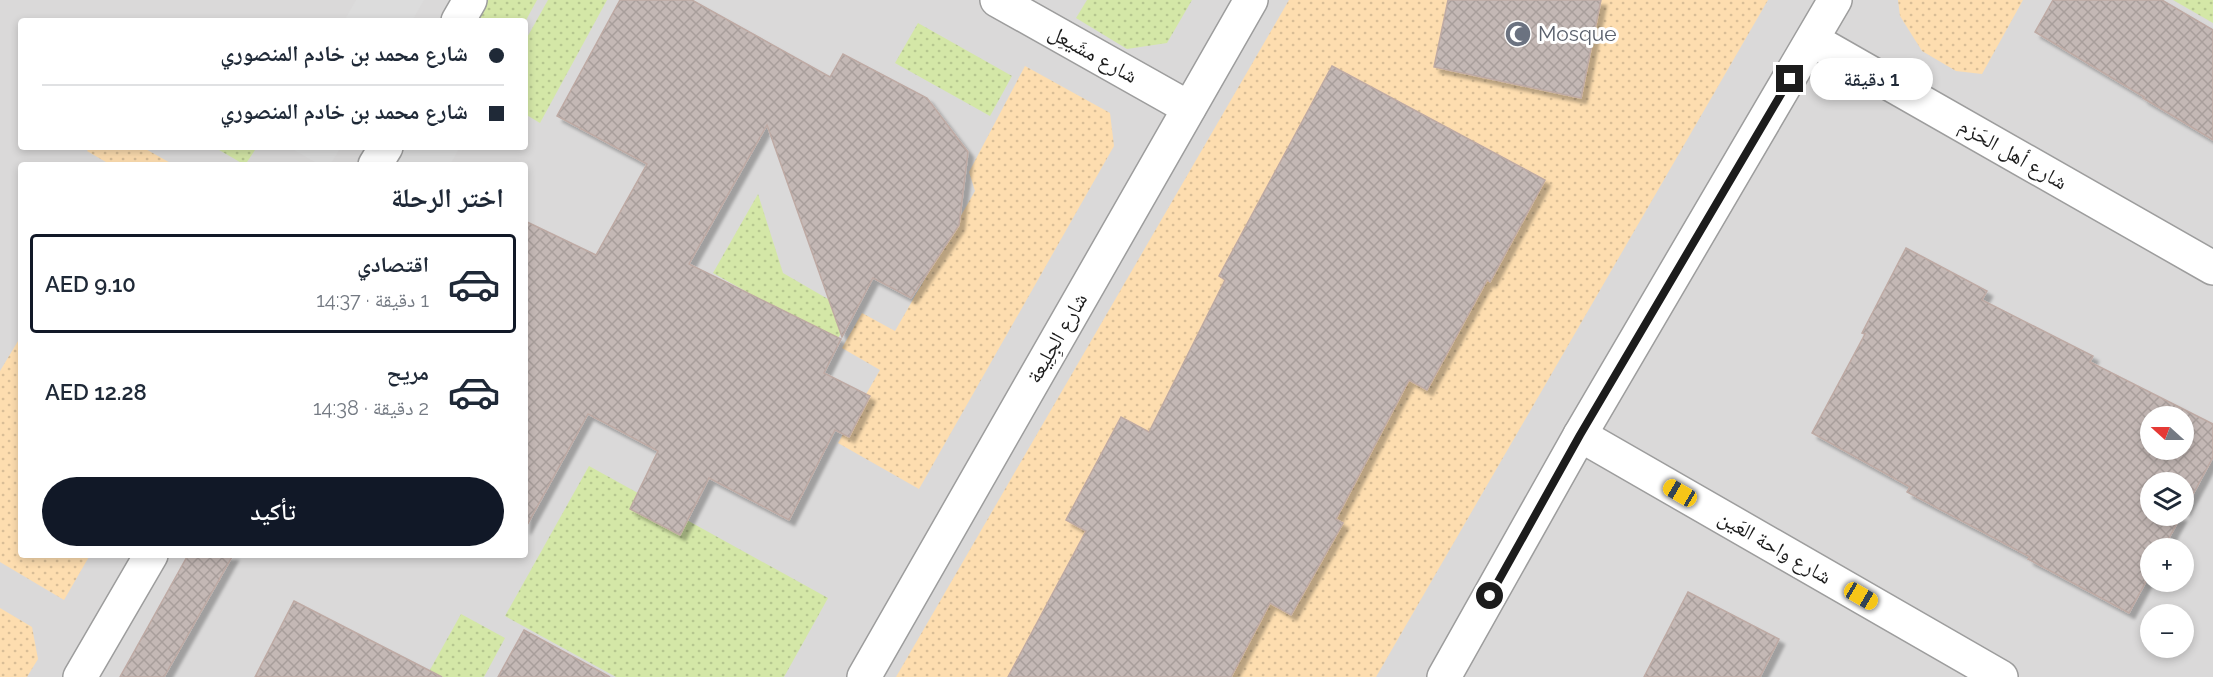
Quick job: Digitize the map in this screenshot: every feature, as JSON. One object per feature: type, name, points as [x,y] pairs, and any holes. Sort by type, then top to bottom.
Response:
[{"type":"street","points":[[460,18],[471,0]]},
{"type":"street","name":"شارع مشَيعِل","points":[[997,0],[1189,108]]},
{"type":"street","name":"شارع الجِلِيعة","points":[[864,677],[1251,0]]},
{"type":"street","points":[[1444,677],[1580,435],[1835,0]]},
{"type":"street","name":"شارع أهل الحَزم","points":[[1813,40],[2213,268]]},
{"type":"street","name":"شارع واحة العَين","points":[[1580,435],[2001,677]]},
{"type":"street","points":[[80,677],[149,558]]},
{"type":"shaded area","points":[[0,0],[2213,0],[2213,677],[0,677]]},
{"type":"shaded area","points":[[356,0],[424,0],[414,18],[346,18]]},
{"type":"shaded area","points":[[294,150],[339,150],[332,162],[315,162]]},
{"type":"shaded area","points":[[400,150],[458,150],[452,162],[394,162]]},
{"type":"green space","points":[[482,0],[537,0],[527,18],[473,18]]},
{"type":"green space","points":[[548,0],[607,0],[540,123],[528,116],[528,36]]},
{"type":"green space","points":[[1087,0],[1192,0],[1167,43],[1127,49],[1076,18]]},
{"type":"green space","points":[[2173,0],[2213,0],[2213,23]]},
{"type":"green space","points":[[918,23],[1012,76],[990,116],[895,63]]},
{"type":"green space","points":[[219,150],[255,150],[247,162],[240,162]]},
{"type":"green space","points":[[758,194],[783,273],[852,313],[836,342],[713,273]]},
{"type":"green space","points":[[589,466],[828,598],[784,677],[616,677],[505,616]]},
{"type":"green space","points":[[461,614],[505,638],[484,677],[426,677]]},
{"type":"sand","points":[[1289,0],[1768,0],[1376,677],[896,677]]},
{"type":"sand","points":[[1898,0],[2023,0],[1982,74],[1956,71],[1922,51],[1900,16]]},
{"type":"sand","points":[[1025,66],[1110,113],[1114,146],[919,489],[838,443],[880,370],[842,348],[862,313],[895,331],[975,191],[969,172]]},
{"type":"sand","points":[[147,150],[169,162],[106,162],[87,151]]},
{"type":"sand","points":[[18,341],[18,558],[88,558],[64,600],[0,562],[0,371]]},
{"type":"sand","points":[[0,608],[32,627],[38,659],[27,677],[0,677]]},
{"type":"building","points":[[620,0],[692,0],[830,77],[843,54],[927,98],[968,152],[959,225],[911,298],[873,278],[842,337],[767,125],[689,264],[841,339],[824,373],[870,396],[849,437],[835,430],[789,520],[709,478],[680,535],[630,509],[658,451],[588,414],[528,524],[528,222],[596,255],[647,164],[557,116]]},
{"type":"building","name":"Mosque","points":[[1448,0],[1601,0],[1581,98],[1434,67]]},
{"type":"building","points":[[2053,0],[2162,0],[2213,30],[2213,140],[2035,32]]},
{"type":"building","points":[[1332,66],[1545,180],[1490,282],[1487,280],[1427,390],[1409,380],[1336,519],[1343,523],[1291,615],[1270,603],[1231,677],[1008,677],[1086,531],[1066,520],[1121,417],[1149,432],[1225,280],[1219,276]]},
{"type":"building","points":[[1906,248],[1987,291],[1982,300],[2093,356],[2090,362],[2177,406],[2140,406],[2140,460],[2194,460],[2194,414],[2213,424],[2213,457],[2194,492],[2194,472],[2140,472],[2140,526],[2176,526],[2169,538],[2140,538],[2140,592],[2129,613],[1907,492],[1910,487],[1812,433],[1865,334],[1862,333]]},
{"type":"building","points":[[186,558],[231,558],[164,677],[120,677]]},
{"type":"building","points":[[1688,592],[1779,639],[1760,677],[1644,677]]},
{"type":"building","points":[[294,601],[442,677],[255,677]]},
{"type":"building","points":[[524,630],[610,677],[498,677]]},
{"type":"place","name":"Mosque","points":[[1518,34]]},
{"type":"route","points":[[1490,596],[1580,435],[1790,79]]}]
